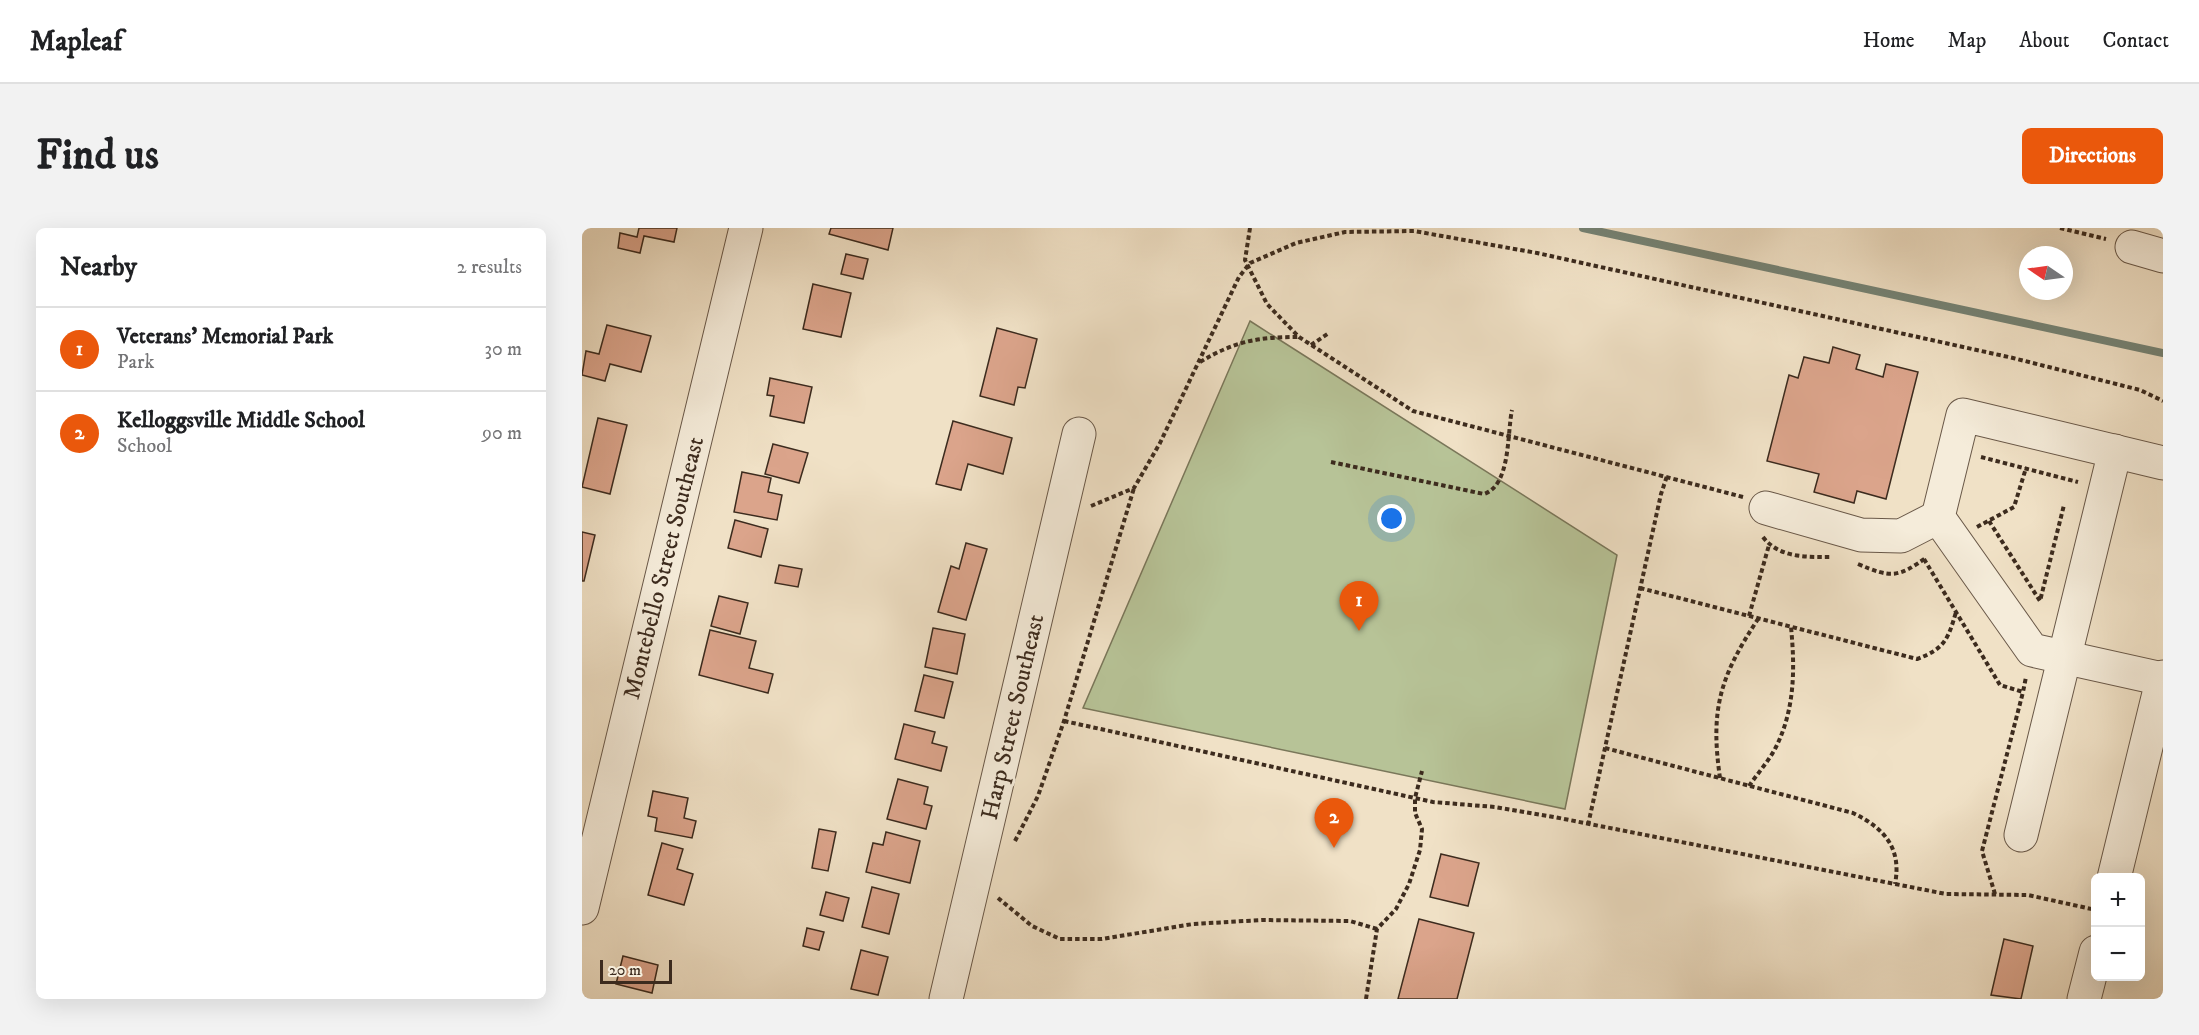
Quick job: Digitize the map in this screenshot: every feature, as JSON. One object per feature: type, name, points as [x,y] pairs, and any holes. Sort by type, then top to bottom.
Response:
[{"type":"street","name":"Montebello Street Southeast","points":[[582,908],[746,228]]},
{"type":"street","points":[[2115,873],[2163,678],[2032,650],[1946,528],[1954,451],[1963,415],[2163,463]]},
{"type":"street","name":"Harp Street Southeast","points":[[946,999],[989,883],[1079,434]]},
{"type":"street","points":[[2021,835],[2115,452]]},
{"type":"street","points":[[1759,512],[1861,535],[1901,536],[1946,528]]},
{"type":"street","points":[[2084,999],[2091,972]]},
{"type":"path","points":[[1250,228],[1245,260],[1267,304],[1299,337],[1413,411],[1667,476],[1759,512],[1769,544],[1749,616]]},
{"type":"path","points":[[2060,228],[2148,252]]},
{"type":"path","points":[[1014,846],[1016,835],[1038,796],[1064,722],[1134,488],[1160,443],[1239,277],[1250,263],[1296,243],[1345,232],[1414,231],[1537,253],[2013,358],[2140,390],[2163,401]]},
{"type":"path","points":[[1311,345],[1329,333]]},
{"type":"path","points":[[1199,362],[1235,343],[1255,339],[1299,337]]},
{"type":"path","points":[[1330,462],[1484,494],[1494,490],[1499,482],[1510,437],[1512,410]]},
{"type":"path","points":[[1954,451],[2106,490]]},
{"type":"path","points":[[1851,562],[1896,576],[1924,559],[1946,528],[1989,521],[2014,507],[2026,468]]},
{"type":"path","points":[[1588,825],[1660,494],[1667,476]]},
{"type":"path","points":[[1061,515],[1106,501],[1134,488]]},
{"type":"path","points":[[1989,521],[2040,601],[2064,505]]},
{"type":"path","points":[[1769,544],[1783,553],[1832,558]]},
{"type":"path","points":[[1924,559],[2001,685],[2023,692],[2032,650]]},
{"type":"path","points":[[1640,588],[1917,659],[1934,652],[1945,643],[1956,612]]},
{"type":"path","points":[[1720,778],[1714,742],[1719,694],[1735,654],[1758,619]]},
{"type":"path","points":[[1749,786],[1776,747],[1790,706],[1795,673],[1791,627]]},
{"type":"path","points":[[1064,722],[1415,798],[1496,807],[1946,894],[2028,895],[2091,909]]},
{"type":"path","points":[[1605,748],[1853,813],[1871,822],[1892,842],[1898,872],[1895,884]]},
{"type":"path","points":[[1366,999],[1377,929],[1396,909],[1409,884],[1420,850],[1422,829],[1415,813],[1415,798],[1422,771]]},
{"type":"path","points":[[989,883],[1000,900],[1032,926],[1060,939],[1102,939],[1193,924],[1262,920],[1350,921],[1377,929]]},
{"type":"path","points":[[989,883],[1000,900],[998,911]]},
{"type":"green space","points":[[1250,321],[1617,555],[1565,809],[1083,708]]},
{"type":"building","points":[[639,228],[677,228],[674,242],[644,236],[640,253],[618,248],[620,233],[637,237]]},
{"type":"building","points":[[831,228],[893,228],[888,250],[829,234]]},
{"type":"building","points":[[846,254],[868,259],[863,279],[841,274]]},
{"type":"building","points":[[813,284],[851,293],[841,337],[803,329]]},
{"type":"building","points":[[607,325],[651,336],[641,372],[610,364],[605,381],[582,375],[586,351],[599,354]]},
{"type":"building","points":[[997,328],[1037,339],[1025,388],[1018,387],[1014,405],[980,396]]},
{"type":"building","points":[[1833,347],[1860,355],[1856,369],[1883,377],[1886,364],[1918,372],[1886,499],[1857,491],[1854,503],[1814,492],[1819,474],[1767,461],[1789,375],[1798,378],[1804,357],[1829,363]]},
{"type":"building","points":[[770,378],[812,387],[804,423],[770,416],[774,396],[767,395]]},
{"type":"building","points":[[598,418],[627,425],[610,494],[582,487]]},
{"type":"building","points":[[953,421],[1012,438],[1003,474],[968,464],[961,490],[936,484]]},
{"type":"building","points":[[773,444],[808,453],[799,483],[765,474]]},
{"type":"building","points":[[742,472],[771,478],[768,492],[782,495],[777,520],[734,512]]},
{"type":"building","points":[[735,520],[768,529],[761,557],[728,548]]},
{"type":"building","points":[[582,532],[595,535],[584,581],[582,581]]},
{"type":"building","points":[[966,543],[987,549],[966,620],[938,612],[951,566],[959,569]]},
{"type":"building","points":[[779,565],[802,569],[798,587],[775,583]]},
{"type":"building","points":[[719,596],[748,603],[740,634],[711,626]]},
{"type":"building","points":[[933,628],[965,634],[957,674],[925,667]]},
{"type":"building","points":[[710,630],[756,641],[749,668],[773,674],[768,693],[699,675]]},
{"type":"building","points":[[924,675],[953,682],[944,718],[915,711]]},
{"type":"building","points":[[904,724],[935,732],[932,743],[947,747],[941,771],[895,759]]},
{"type":"building","points":[[898,779],[928,787],[924,804],[932,806],[926,829],[887,819]]},
{"type":"building","points":[[653,791],[688,798],[684,818],[696,821],[692,838],[655,831],[657,818],[648,816]]},
{"type":"building","points":[[819,829],[836,832],[828,871],[812,868]]},
{"type":"building","points":[[886,832],[920,841],[910,883],[866,872],[873,843],[883,845]]},
{"type":"building","points":[[662,843],[683,849],[677,869],[693,874],[684,905],[648,895]]},
{"type":"building","points":[[1441,854],[1479,863],[1468,906],[1430,897]]},
{"type":"building","points":[[872,887],[899,894],[889,934],[862,927]]},
{"type":"building","points":[[826,892],[849,898],[843,921],[820,915]]},
{"type":"building","points":[[1419,919],[1474,933],[1457,999],[1398,999]]},
{"type":"building","points":[[807,928],[824,932],[819,950],[803,946]]},
{"type":"building","points":[[2004,939],[2033,946],[2021,999],[1991,995]]},
{"type":"building","points":[[861,950],[888,957],[878,995],[851,989]]},
{"type":"building","points":[[623,956],[658,965],[652,993],[616,984]]},
{"type":"waterway","points":[[1583,228],[2163,353]]},
{"type":"place","name":"Veterans' Memorial Park","points":[[1359,631]]},
{"type":"place","name":"Kelloggsville Middle School","points":[[1334,848]]}]
